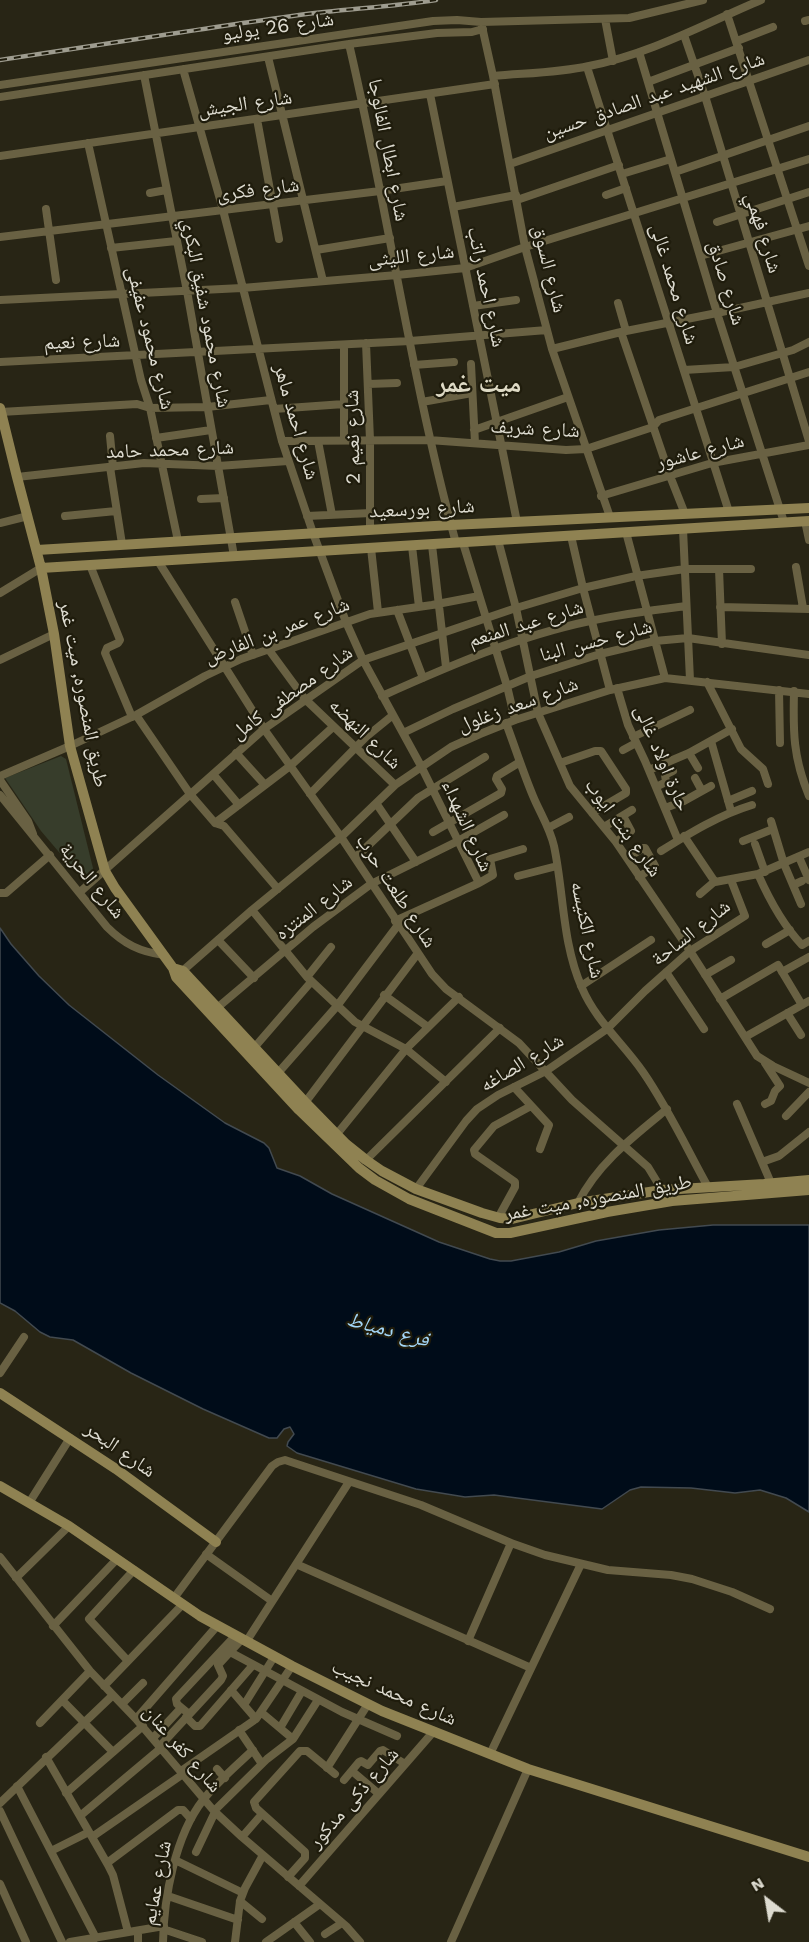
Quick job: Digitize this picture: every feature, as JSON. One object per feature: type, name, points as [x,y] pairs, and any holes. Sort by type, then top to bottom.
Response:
[{"type":"street","name":"شارع 26 يوليو","points":[[0,85],[433,21],[457,20],[482,26],[629,18],[703,0]]},
{"type":"street","points":[[494,80],[587,67],[613,61],[684,35],[760,0]]},
{"type":"street","points":[[727,14],[809,264]]},
{"type":"street","points":[[605,19],[613,61]]},
{"type":"street","name":"شارع 26 يوليو","points":[[0,97],[436,33],[472,32],[482,26]]},
{"type":"street","name":"شارع السوق","points":[[482,26],[525,247],[552,349],[610,517]]},
{"type":"street","points":[[648,82],[695,66],[773,27]]},
{"type":"street","name":"شارع فهمي","points":[[684,35],[705,96],[809,443]]},
{"type":"street","name":"شارع ابطال الفالوجا","points":[[349,45],[381,191],[429,440],[451,525],[479,596],[515,720]]},
{"type":"street","name":"شارع صادق","points":[[639,52],[717,314],[784,522]]},
{"type":"street","points":[[268,57],[323,281]]},
{"type":"street","name":"شارع الشهيد عبد الصادق حسين","points":[[510,164],[809,60]]},
{"type":"street","name":"شارع محمد غالى","points":[[587,67],[729,512]]},
{"type":"street","name":"شارع احمد ماهر","points":[[183,69],[223,210],[282,441],[306,516],[346,622],[363,660],[421,766]]},
{"type":"street","name":"شارع محمود شفيق البكري","points":[[144,75],[187,291],[234,556]]},
{"type":"street","name":"شارع الجيش","points":[[0,156],[430,94],[494,80]]},
{"type":"street","name":"شارع احمد راتب","points":[[430,94],[517,522]]},
{"type":"street","points":[[257,119],[279,239]]},
{"type":"street","points":[[675,172],[809,126]]},
{"type":"street","name":"شارع محمود عفيفى","points":[[88,143],[135,356],[150,408],[178,541]]},
{"type":"street","points":[[622,174],[671,159]]},
{"type":"street","name":"شارع الليثى","points":[[0,300],[242,288],[465,268],[525,247],[809,159]]},
{"type":"street","points":[[453,207],[516,197],[619,165]]},
{"type":"street","name":"شارع فكرى","points":[[0,237],[303,201],[447,181]]},
{"type":"street","points":[[606,195],[626,188]]},
{"type":"street","points":[[150,193],[166,190]]},
{"type":"street","points":[[717,222],[809,192]]},
{"type":"street","points":[[46,209],[56,280]]},
{"type":"street","points":[[700,256],[809,226]]},
{"type":"street","points":[[316,250],[390,238]]},
{"type":"street","points":[[111,248],[176,240]]},
{"type":"street","points":[[552,349],[623,331],[717,314],[809,292]]},
{"type":"street","points":[[474,306],[516,300]]},
{"type":"street","points":[[618,303],[623,331],[653,427],[685,513]]},
{"type":"street","name":"شارع نعيم","points":[[0,362],[344,345],[547,330]]},
{"type":"street","points":[[684,370],[734,367],[782,353],[809,342]]},
{"type":"street","name":"شارع نعيم 2","points":[[366,343],[370,440],[370,530]]},
{"type":"street","points":[[344,345],[344,440]]},
{"type":"street","points":[[414,365],[454,362]]},
{"type":"street","points":[[471,364],[474,443]]},
{"type":"street","name":"شارع شريف","points":[[282,441],[429,440],[566,450],[586,449],[653,427],[659,420],[809,372]]},
{"type":"street","points":[[368,384],[397,383]]},
{"type":"street","points":[[422,402],[472,393]]},
{"type":"street","points":[[474,429],[568,397]]},
{"type":"street","points":[[1,410],[137,404],[150,408],[207,407],[271,400]]},
{"type":"street","points":[[274,410],[344,404]]},
{"type":"street","points":[[799,408],[809,404]]},
{"type":"street","name":"طريق المنصوره, ميت غمر","points":[[1,410],[16,477],[42,568],[70,746],[105,871],[177,972],[302,1106],[344,1155],[375,1180],[409,1199],[496,1233],[510,1233],[607,1212],[672,1201],[809,1190]]},
{"type":"street","points":[[156,438],[211,430]]},
{"type":"street","points":[[110,436],[111,467],[122,544],[117,554],[123,563]]},
{"type":"street","points":[[318,441],[332,515]]},
{"type":"street","name":"شارع عاشور","points":[[601,496],[712,463],[809,443]]},
{"type":"street","name":"شارع محمد حامد","points":[[16,477],[144,463],[218,466],[288,461]]},
{"type":"street","points":[[201,499],[224,498]]},
{"type":"street","name":"شارع بورسعيد","points":[[37,550],[451,525],[809,508]]},
{"type":"street","points":[[65,516],[116,511]]},
{"type":"street","points":[[306,516],[371,513]]},
{"type":"street","points":[[0,523],[28,516]]},
{"type":"street","points":[[807,521],[809,540]]},
{"type":"street","name":"شارع بورسعيد","points":[[42,568],[807,521]]},
{"type":"street","points":[[683,529],[690,680]]},
{"type":"street","points":[[626,532],[665,678]]},
{"type":"street","name":"حارة اولاد غالى","points":[[571,536],[600,654],[634,740],[681,838],[714,882]]},
{"type":"street","name":"شارع بنت ايوب","points":[[498,540],[516,608],[538,712],[570,786],[616,842],[690,951],[757,1056],[809,1083]]},
{"type":"street","points":[[432,545],[446,667]]},
{"type":"street","points":[[99,546],[103,553],[94,565],[120,640],[118,644],[107,648],[105,653],[134,716],[214,824],[224,826],[278,889]]},
{"type":"street","points":[[412,546],[419,607]]},
{"type":"street","points":[[371,548],[378,612]]},
{"type":"street","name":"شارع طلعت حرب","points":[[158,561],[264,729],[341,837],[396,923],[438,982],[519,1043],[572,1100],[654,1174],[662,1190]]},
{"type":"street","points":[[720,607],[806,608],[796,567]]},
{"type":"street","points":[[0,593],[42,568]]},
{"type":"street","name":"شارع مصطفى كامل","points":[[80,892],[264,729],[363,660],[516,608],[583,588],[636,576],[685,569],[751,569]]},
{"type":"street","points":[[718,569],[722,644]]},
{"type":"street","name":"شارع عمر بن الفارض","points":[[0,778],[134,716],[223,666],[378,612],[479,596]]},
{"type":"street","points":[[235,602],[253,655]]},
{"type":"street","name":"شارع عبد المنعم","points":[[382,696],[446,667],[523,640],[591,620],[686,606]]},
{"type":"street","points":[[397,610],[423,678]]},
{"type":"street","points":[[0,660],[54,634]]},
{"type":"street","name":"شارع حسن البنا","points":[[403,733],[531,676],[600,654],[655,641],[688,638],[809,656]]},
{"type":"street","name":"شارع النهضه","points":[[269,650],[305,699],[395,785]]},
{"type":"street","name":"شارع سعد زغلول","points":[[177,972],[341,837],[395,785],[451,747],[538,712],[614,689],[665,678],[809,693]]},
{"type":"street","points":[[707,682],[741,749],[763,769],[768,784]]},
{"type":"street","points":[[779,690],[776,729],[780,743]]},
{"type":"street","points":[[794,691],[795,751],[809,796]]},
{"type":"street","points":[[623,750],[634,740],[690,710]]},
{"type":"street","points":[[310,794],[377,726],[393,715]]},
{"type":"street","name":"شارع الكنيسه","points":[[506,723],[554,844],[568,939],[581,986],[588,1002],[607,1029],[632,1055],[667,1109],[708,1187]]},
{"type":"street","points":[[214,824],[290,766],[333,727]]},
{"type":"street","points":[[649,770],[689,753],[732,729]]},
{"type":"street","points":[[711,741],[731,812]]},
{"type":"street","points":[[560,763],[600,751],[626,789],[626,793],[592,813]]},
{"type":"street","points":[[236,753],[265,785]]},
{"type":"street","points":[[689,753],[698,768]]},
{"type":"street","points":[[355,858],[404,810],[432,789],[485,757]]},
{"type":"street","points":[[433,832],[501,794],[502,789],[496,776],[520,762]]},
{"type":"street","name":"شارع الشهداء","points":[[396,923],[479,883],[421,766]]},
{"type":"street","points":[[656,787],[666,782],[665,775],[673,771]]},
{"type":"street","points":[[213,774],[239,805]]},
{"type":"street","name":"شارع الحرية","points":[[0,778],[30,825],[33,834]]},
{"type":"street","points":[[694,778],[702,791]]},
{"type":"street","points":[[665,808],[684,801],[711,786]]},
{"type":"street","points":[[728,801],[752,791]]},
{"type":"street","name":"شارع الحرية","points":[[0,795],[118,938],[131,947],[164,955]]},
{"type":"street","points":[[376,803],[416,862]]},
{"type":"street","points":[[661,851],[731,812],[752,805]]},
{"type":"street","points":[[604,827],[632,810]]},
{"type":"street","name":"شارع المنتزه","points":[[217,1008],[313,927],[371,884],[458,841],[504,815]]},
{"type":"street","points":[[616,842],[631,832],[623,816]]},
{"type":"street","points":[[548,828],[569,817]]},
{"type":"street","points":[[771,821],[784,864],[801,904]]},
{"type":"street","points":[[743,841],[773,829]]},
{"type":"street","points":[[755,844],[772,903],[789,930],[806,943]]},
{"type":"street","points":[[627,858],[645,848],[655,866],[639,877]]},
{"type":"street","points":[[479,883],[493,875],[490,860],[523,849]]},
{"type":"street","points":[[700,894],[714,882],[762,873],[809,852]]},
{"type":"street","points":[[0,893],[6,893],[50,855]]},
{"type":"street","points":[[793,885],[806,880],[799,857]]},
{"type":"street","points":[[518,876],[557,866]]},
{"type":"street","name":"شارع الساحة","points":[[607,1029],[690,951],[746,916],[731,880]]},
{"type":"street","points":[[252,910],[309,980],[337,1006],[362,1026],[406,1049],[446,1082]]},
{"type":"street","points":[[278,1073],[337,1006],[396,923]]},
{"type":"street","points":[[766,944],[789,930]]},
{"type":"street","points":[[218,940],[254,978]]},
{"type":"street","points":[[581,986],[651,940]]},
{"type":"street","points":[[251,1051],[309,980],[331,947]]},
{"type":"street","points":[[302,1106],[418,952]]},
{"type":"street","points":[[720,999],[809,957]]},
{"type":"street","points":[[705,975],[731,960]]},
{"type":"street","points":[[745,1037],[805,1003],[780,969]]},
{"type":"street","name":"طريق المنصوره, ميت غمر","points":[[177,972],[217,1008],[251,1051],[278,1073],[302,1106],[366,1160],[416,1189],[498,1218],[512,1219],[578,1203],[662,1190],[809,1180]]},
{"type":"street","points":[[666,972],[704,1029]]},
{"type":"street","points":[[384,995],[428,1027]]},
{"type":"street","points":[[337,1134],[406,1049],[459,998]]},
{"type":"street","points":[[787,1013],[801,1035]]},
{"type":"street","points":[[366,1160],[500,1028]]},
{"type":"street","name":"شارع الصاغه","points":[[416,1189],[477,1109],[498,1095],[546,1071],[607,1029]]},
{"type":"street","points":[[765,1062],[780,1086],[774,1092],[771,1101],[765,1104]]},
{"type":"street","points":[[514,1087],[549,1125],[540,1149]]},
{"type":"street","points":[[786,1116],[809,1092]]},
{"type":"street","points":[[737,1104],[771,1184]]},
{"type":"street","points":[[498,1218],[516,1184],[513,1179],[475,1154],[474,1149],[494,1126],[531,1106]]},
{"type":"street","points":[[578,1203],[591,1180],[623,1145],[667,1109]]},
{"type":"street","points":[[762,1162],[771,1160],[787,1150],[809,1132]]},
{"type":"street","points":[[0,1373],[24,1337]]},
{"type":"street","name":"شارع البحر","points":[[0,1393],[70,1438],[216,1542]]},
{"type":"street","points":[[29,1503],[70,1438]]},
{"type":"street","points":[[104,1686],[178,1601],[206,1554],[272,1466],[278,1462],[289,1461],[432,1509],[511,1544],[545,1555],[608,1570],[692,1579],[732,1592],[770,1609]]},
{"type":"street","points":[[80,1816],[160,1747],[223,1678],[218,1665],[272,1601],[350,1482]]},
{"type":"street","name":"شارع محمد نجيب","points":[[0,1486],[69,1526],[217,1626],[368,1704],[528,1769],[809,1857]]},
{"type":"street","points":[[16,1578],[69,1526]]},
{"type":"street","points":[[468,1641],[511,1544]]},
{"type":"street","points":[[206,1554],[272,1601]]},
{"type":"street","name":"شارع كفر عنان","points":[[0,1557],[90,1671],[143,1726],[215,1811],[242,1838],[342,1923],[360,1942]]},
{"type":"street","points":[[53,1626],[117,1559]]},
{"type":"street","points":[[296,1564],[531,1668]]},
{"type":"street","points":[[490,1754],[581,1564]]},
{"type":"street","points":[[128,1661],[89,1621],[89,1617],[134,1570]]},
{"type":"street","points":[[136,1719],[217,1626]]},
{"type":"street","points":[[241,1639],[176,1699],[177,1704],[195,1726],[200,1726],[253,1665]]},
{"type":"street","points":[[230,1652],[318,1700],[398,1736]]},
{"type":"street","points":[[243,1705],[274,1657]]},
{"type":"street","points":[[51,1851],[91,1835],[182,1773],[259,1716],[292,1666]]},
{"type":"street","points":[[40,1723],[90,1671]]},
{"type":"street","points":[[122,1704],[142,1683]]},
{"type":"street","points":[[231,1690],[243,1705],[293,1739]]},
{"type":"street","points":[[280,1728],[302,1691]]},
{"type":"street","points":[[0,1803],[113,1695]]},
{"type":"street","points":[[62,1700],[113,1752]]},
{"type":"street","points":[[196,1852],[215,1811],[262,1764],[293,1739],[318,1700]]},
{"type":"street","points":[[327,1768],[368,1704]]},
{"type":"street","points":[[153,1738],[181,1708]]},
{"type":"street","points":[[66,1793],[143,1726]]},
{"type":"street","points":[[239,1730],[262,1764]]},
{"type":"street","name":"شارع ذكى مدكور","points":[[299,1886],[434,1731]]},
{"type":"street","name":"شارع عمايم","points":[[163,1942],[175,1860],[191,1819],[204,1799],[253,1750]]},
{"type":"street","points":[[344,1780],[360,1761],[369,1764],[381,1750],[405,1764]]},
{"type":"street","points":[[288,1877],[305,1858],[305,1852],[262,1814],[255,1807],[254,1802],[298,1752],[307,1751],[335,1774]]},
{"type":"street","points":[[46,1757],[113,1875],[128,1932]]},
{"type":"street","points":[[217,1769],[225,1778]]},
{"type":"street","points":[[451,1942],[528,1769]]},
{"type":"street","points":[[351,1771],[379,1794]]},
{"type":"street","points":[[17,1786],[96,1938]]},
{"type":"street","points":[[107,1863],[178,1810],[183,1810],[191,1819]]},
{"type":"street","points":[[0,1811],[62,1942]]},
{"type":"street","points":[[242,1838],[262,1814]]},
{"type":"street","points":[[235,1942],[242,1897],[263,1855]]},
{"type":"street","points":[[175,1860],[242,1897],[262,1919]]},
{"type":"street","points":[[0,1884],[26,1942]]},
{"type":"street","points":[[168,1896],[238,1920]]},
{"type":"street","points":[[267,1942],[320,1904]]},
{"type":"street","points":[[294,1922],[310,1942]]},
{"type":"street","points":[[325,1934],[342,1923]]},
{"type":"street","points":[[70,1942],[164,1928],[202,1942]]},
{"type":"street","points":[[138,1931],[138,1942]]},
{"type":"green space","points":[[61,756],[66,759],[93,868],[84,879],[41,831],[5,778]]},
{"type":"water","name":"فرع دمياط","points":[[0,928],[39,976],[69,1005],[158,1075],[225,1123],[264,1143],[269,1148],[277,1168],[300,1176],[332,1194],[439,1242],[490,1259],[511,1261],[559,1252],[596,1241],[659,1230],[713,1225],[809,1225],[809,1512],[786,1498],[760,1490],[735,1493],[691,1488],[641,1487],[630,1490],[602,1509],[494,1495],[465,1497],[416,1489],[297,1453],[287,1446],[294,1434],[290,1427],[284,1429],[277,1438],[269,1438],[203,1409],[131,1373],[73,1340],[50,1337],[40,1332],[15,1311],[0,1303]]},
{"type":"railway","points":[[0,60],[299,15],[436,0]]},
{"type":"district","name":"ميت غمر","points":[[479,384]]}]
